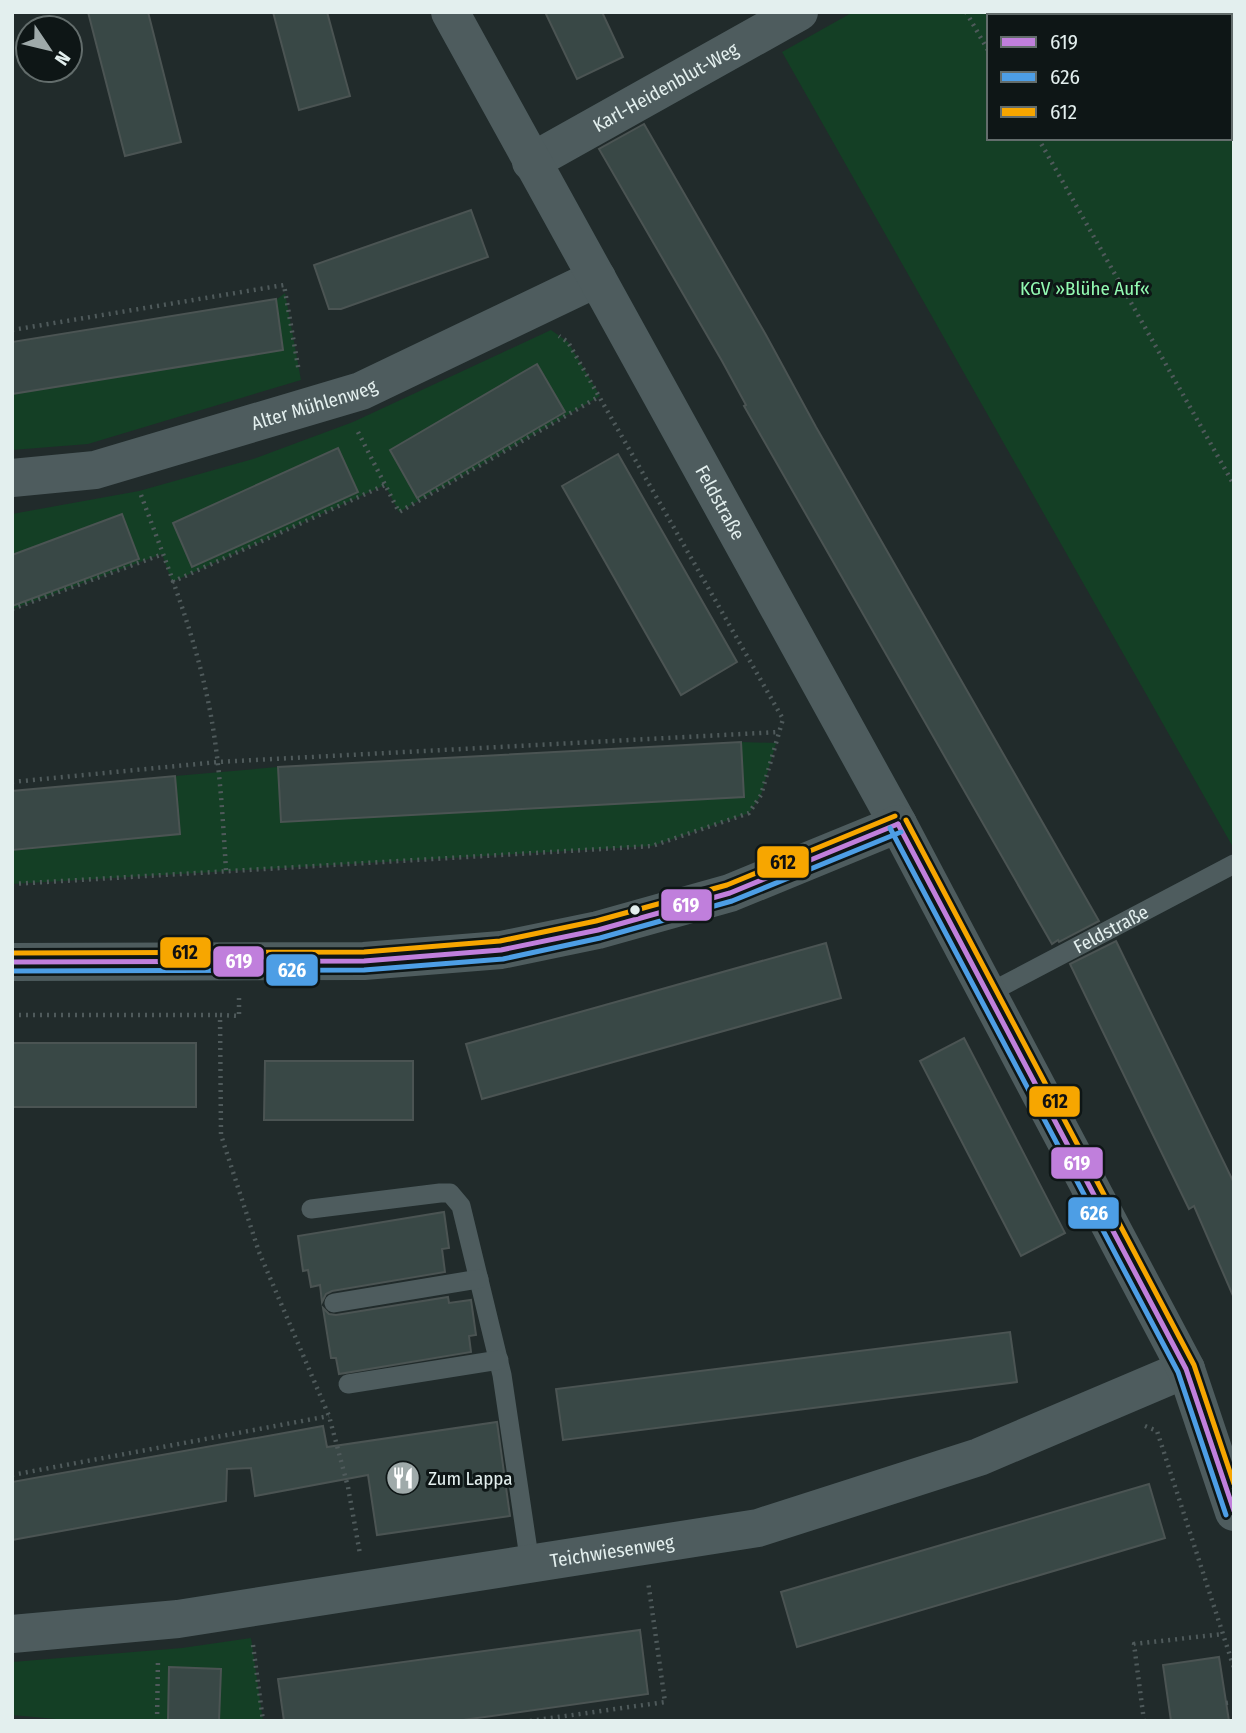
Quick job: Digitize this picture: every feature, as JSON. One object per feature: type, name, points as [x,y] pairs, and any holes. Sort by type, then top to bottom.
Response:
[{"type":"street","name":"Feldstraße","points":[[450,12],[898,824],[1186,1369],[1234,1512]]},
{"type":"street","name":"Karl-Heidenblut-Weg","points":[[531,162],[799,12]]},
{"type":"street","name":"Alter Mühlenweg","points":[[12,478],[95,470],[361,391],[597,278]]},
{"type":"street","points":[[12,962],[364,961],[501,950],[598,930],[730,893],[898,824]]},
{"type":"street","name":"Teichwiesenweg","points":[[12,1634],[178,1619],[758,1528],[979,1457],[1186,1369]]},
{"type":"lane","name":"Feldstraße","points":[[987,994],[1234,864]]},
{"type":"lane","points":[[311,1209],[450,1193],[461,1206],[499,1360],[530,1564]]},
{"type":"lane","points":[[334,1303],[479,1279]]},
{"type":"lane","points":[[348,1384],[499,1360]]},
{"type":"path","points":[[967,12],[987,48]]},
{"type":"path","points":[[1039,140],[1234,485]]},
{"type":"path","points":[[12,330],[284,285],[301,380]]},
{"type":"path","points":[[12,884],[652,846],[749,813],[761,795],[783,719],[568,342]]},
{"type":"path","points":[[353,422],[399,512],[600,396]]},
{"type":"path","points":[[172,582],[385,485]]},
{"type":"path","points":[[139,491],[163,554],[204,684],[218,762],[226,870]]},
{"type":"path","points":[[12,609],[163,554]]},
{"type":"path","points":[[12,782],[218,762],[779,732]]},
{"type":"path","points":[[12,1015],[239,1016],[238,962]]},
{"type":"path","points":[[220,1015],[221,1135],[259,1252],[329,1416],[348,1488],[361,1564]]},
{"type":"path","points":[[12,1475],[329,1416]]},
{"type":"path","points":[[530,1721],[666,1702],[648,1577]]},
{"type":"path","points":[[1144,1721],[1133,1644],[1223,1634]]},
{"type":"path","points":[[251,1637],[263,1721]]},
{"type":"path","points":[[157,1721],[158,1650]]},
{"type":"path","points":[[1226,1703],[1234,1702]]},
{"type":"green space","name":"KGV »Blühe Auf«","points":[[853,12],[1234,12],[1234,849],[782,52]]},
{"type":"green space","points":[[285,293],[301,380],[88,444],[12,450],[12,394],[283,350],[276,300]]},
{"type":"green space","points":[[551,330],[568,342],[600,396],[399,512],[385,485],[172,582],[162,554],[12,609],[12,514],[139,491],[253,459],[353,422]]},
{"type":"green space","points":[[741,742],[776,743],[761,795],[749,813],[652,846],[12,884],[12,850],[175,776],[278,767],[281,822],[743,797]]},
{"type":"green space","points":[[251,1638],[263,1721],[219,1721],[221,1669],[169,1667],[168,1721],[78,1721],[12,1715],[12,1662],[182,1648]]},
{"type":"building","points":[[88,12],[148,12],[181,142],[125,156]]},
{"type":"building","points":[[273,12],[327,12],[350,96],[299,110]]},
{"type":"building","points":[[545,12],[602,12],[623,57],[577,79]]},
{"type":"building","points":[[644,124],[1099,921],[1052,944],[744,406],[746,405],[722,361],[599,149]]},
{"type":"building","points":[[471,210],[488,257],[341,309],[329,309],[314,265]]},
{"type":"building","points":[[276,299],[283,350],[12,394],[12,342]]},
{"type":"building","points":[[537,364],[565,412],[417,498],[390,450]]},
{"type":"building","points":[[338,448],[358,492],[192,567],[173,523]]},
{"type":"building","points":[[618,454],[737,662],[681,695],[562,486]]},
{"type":"building","points":[[122,514],[139,559],[12,606],[12,555]]},
{"type":"building","points":[[741,742],[744,797],[281,822],[278,767]]},
{"type":"building","points":[[175,776],[180,834],[12,850],[12,791]]},
{"type":"building","points":[[1116,941],[1234,1183],[1234,1298],[1194,1206],[1189,1209],[1070,964]]},
{"type":"building","points":[[826,943],[841,998],[482,1099],[466,1044]]},
{"type":"building","points":[[964,1038],[1065,1233],[1021,1256],[920,1061]]},
{"type":"building","points":[[12,1043],[196,1043],[196,1107],[12,1107]]},
{"type":"building","points":[[265,1061],[413,1061],[413,1120],[264,1120]]},
{"type":"building","points":[[444,1212],[449,1248],[442,1249],[445,1272],[332,1291],[326,1294],[322,1302],[320,1285],[311,1287],[308,1270],[303,1271],[298,1236]]},
{"type":"building","points":[[448,1297],[449,1303],[471,1300],[476,1335],[469,1336],[471,1352],[339,1374],[336,1358],[331,1358],[323,1308],[329,1314],[336,1315]]},
{"type":"building","points":[[1010,1332],[1017,1382],[563,1440],[556,1389]]},
{"type":"building","points":[[497,1422],[510,1516],[377,1535],[368,1475],[255,1496],[251,1468],[227,1469],[226,1501],[12,1540],[12,1482],[323,1426],[327,1447]]},
{"type":"building","points":[[1149,1484],[1165,1538],[797,1647],[781,1592]]},
{"type":"building","points":[[640,1630],[648,1694],[456,1721],[284,1721],[278,1679]]},
{"type":"building","points":[[1219,1657],[1229,1721],[1171,1721],[1163,1665]]},
{"type":"building","points":[[169,1667],[221,1669],[219,1721],[168,1721]]},
{"type":"transit line","name":"612","points":[[12,953],[364,952],[500,941],[596,921],[727,885],[895,816]]},
{"type":"transit line","name":"612","points":[[906,820],[1194,1365],[1234,1484]]},
{"type":"transit line","name":"619","points":[[898,824],[1186,1369],[1234,1511]]},
{"type":"transit line","name":"619","points":[[12,962],[364,961],[501,950],[598,930],[730,893],[898,824]]},
{"type":"transit line","name":"626","points":[[890,828],[1178,1372],[1226,1515]]},
{"type":"transit line","name":"626","points":[[12,971],[364,970],[503,959],[600,938],[732,901],[901,832]]},
{"type":"place","name":"Zum Lappa","points":[[403,1478]]}]
